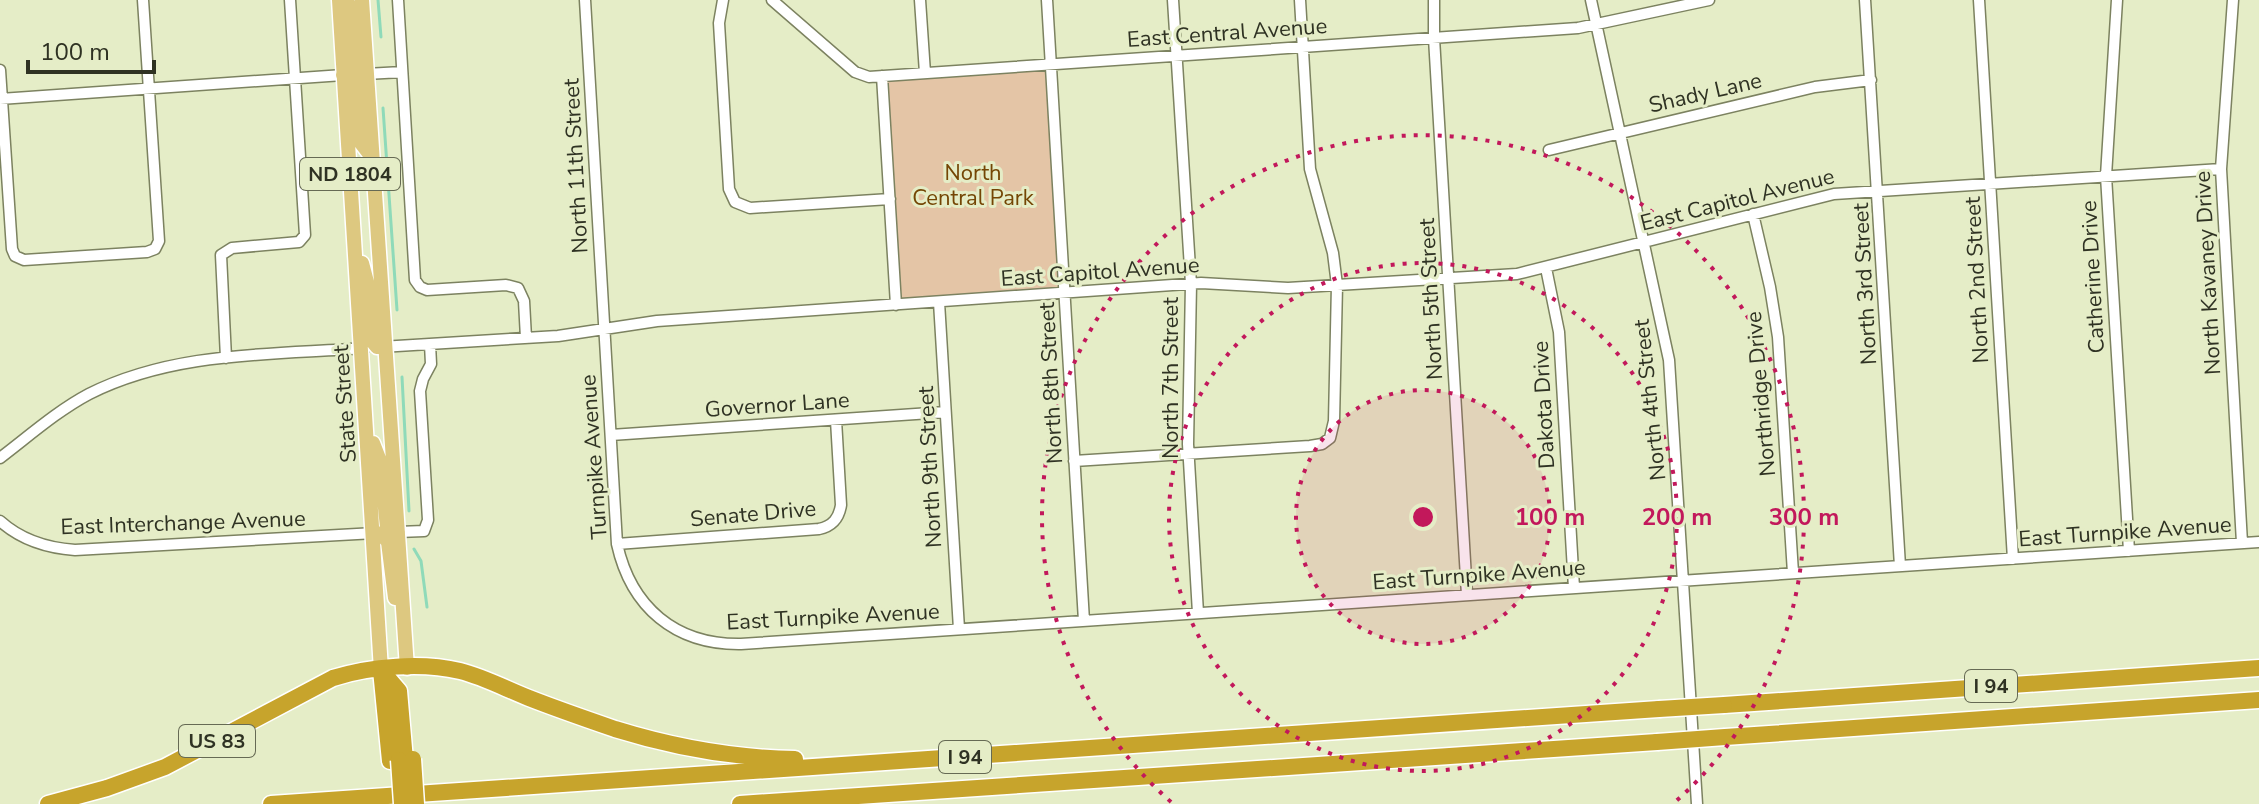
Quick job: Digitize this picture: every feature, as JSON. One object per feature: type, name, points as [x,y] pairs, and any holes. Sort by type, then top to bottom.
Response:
[{"type":"highway","name":"US 83","points":[[48,804],[90,794],[151,773],[217,741],[311,688],[354,672],[407,668]]},
{"type":"highway","name":"State Street","points":[[392,804],[402,760],[407,668]]},
{"type":"highway","points":[[407,668],[465,672],[567,713],[617,729],[724,754],[802,759],[1056,750]]},
{"type":"highway","name":"I 94","points":[[271,804],[2259,668]]},
{"type":"highway","name":"State Street","points":[[381,670],[385,707],[416,804]]},
{"type":"highway","points":[[381,670],[399,691],[405,804]]},
{"type":"highway","name":"I 94","points":[[740,804],[2259,700]]},
{"type":"highway","points":[[838,804],[994,787]]},
{"type":"main road","name":"State Street","points":[[339,0],[354,235],[394,475],[407,668]]},
{"type":"main road","points":[[346,0],[350,6],[354,66],[366,74]]},
{"type":"main road","name":"State Street","points":[[362,0],[372,156],[373,348],[367,423],[381,670]]},
{"type":"main road","points":[[343,75],[351,76],[356,81],[361,143],[372,156]]},
{"type":"main road","points":[[367,423],[380,461],[387,527],[392,532],[398,532]]},
{"type":"main road","points":[[375,533],[381,534],[388,542],[393,595],[403,612]]},
{"type":"main road","points":[[354,672],[367,663],[371,650],[369,582],[375,549]]},
{"type":"street","points":[[0,70],[12,249],[17,258],[147,252],[155,249],[159,241],[143,0]]},
{"type":"street","points":[[226,358],[220,259],[224,251],[294,243],[303,239],[305,231],[290,0]]},
{"type":"street","points":[[398,0],[413,266],[417,284],[431,290],[515,287],[523,296],[526,338]]},
{"type":"street","name":"North 11th Street","points":[[585,0],[605,329]]},
{"type":"street","points":[[723,0],[719,23],[729,189],[735,202],[750,208],[890,199]]},
{"type":"street","name":"East Central Avenue","points":[[772,0],[855,72],[864,76],[1595,25],[1709,0]]},
{"type":"street","points":[[920,0],[925,73]]},
{"type":"street","name":"North 8th Street","points":[[1047,0],[1084,621]]},
{"type":"street","name":"North 7th Street","points":[[1173,0],[1191,284],[1189,455],[1198,613]]},
{"type":"street","points":[[1074,461],[1316,445],[1330,438],[1334,421],[1337,285],[1333,253],[1311,176],[1300,0]]},
{"type":"street","name":"North 5th Street","points":[[1434,0],[1467,595]]},
{"type":"street","name":"North 4th Street","points":[[1591,0],[1669,360],[1697,804]]},
{"type":"street","name":"North 3rd Street","points":[[1865,0],[1900,566]]},
{"type":"street","name":"North 2nd Street","points":[[1979,0],[2013,559]]},
{"type":"street","name":"Catherine Drive","points":[[2117,0],[2106,176],[2129,551]]},
{"type":"street","name":"North Kavaney Drive","points":[[2233,0],[2221,169],[2242,543]]},
{"type":"street","points":[[366,74],[402,72]]},
{"type":"street","points":[[1,99],[343,75]]},
{"type":"street","points":[[882,76],[896,305]]},
{"type":"street","name":"Shady Lane","points":[[1549,150],[1815,87],[1871,80]]},
{"type":"street","name":"East Capitol Avenue","points":[[0,458],[58,413],[105,387],[170,365],[226,358],[526,338],[657,321],[1191,284],[1288,288],[1517,274],[1834,194],[2221,169]]},
{"type":"street","name":"Northridge Drive","points":[[1753,214],[1778,337],[1793,573]]},
{"type":"street","name":"Dakota Drive","points":[[1546,268],[1559,332],[1574,588]]},
{"type":"street","name":"North 9th Street","points":[[939,302],[959,629]]},
{"type":"street","name":"Turnpike Avenue","points":[[605,329],[617,544],[629,580],[647,607],[674,628],[702,640]]},
{"type":"street","points":[[398,532],[424,531],[428,520],[420,391],[431,364],[430,344]]},
{"type":"street","name":"Governor Lane","points":[[611,435],[945,412]]},
{"type":"street","name":"Senate Drive","points":[[617,544],[830,526],[838,517],[841,505],[836,420]]},
{"type":"street","name":"East Interchange Avenue","points":[[0,521],[38,544],[75,550],[375,533]]},
{"type":"street","name":"East Turnpike Avenue","points":[[702,640],[741,644],[2259,542]]},
{"type":"green space","name":"North Central Park","points":[[1051,64],[1065,293],[896,305],[882,76]]},
{"type":"waterway","points":[[378,0],[381,37]]},
{"type":"waterway","points":[[383,108],[397,310]]},
{"type":"waterway","points":[[402,377],[409,511]]},
{"type":"waterway","points":[[414,549],[421,561],[427,607]]}]
